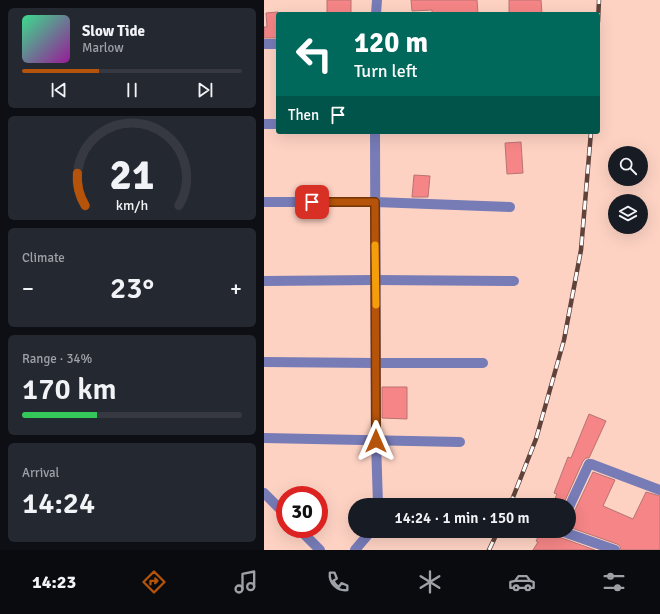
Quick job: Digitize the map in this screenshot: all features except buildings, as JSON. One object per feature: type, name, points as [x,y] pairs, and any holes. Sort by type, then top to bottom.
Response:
[{"type":"street","points":[[376,12],[377,0]]},
{"type":"street","points":[[264,44],[276,44]]},
{"type":"street","points":[[264,124],[276,124]]},
{"type":"street","points":[[375,134],[376,441],[378,498]]},
{"type":"street","points":[[264,202],[375,202],[510,207]]},
{"type":"street","points":[[264,282],[375,280],[514,281]]},
{"type":"street","points":[[264,362],[483,363]]},
{"type":"street","points":[[264,438],[460,442]]},
{"type":"street","points":[[573,498],[589,464],[660,490]]},
{"type":"street","points":[[264,493],[276,505]]},
{"type":"street","points":[[576,536],[615,550]]},
{"type":"street","points":[[308,538],[320,550]]},
{"type":"street","points":[[355,550],[364,538]]},
{"type":"railway","points":[[598,12],[599,0]]},
{"type":"railway","points":[[513,498],[536,439],[564,340],[581,250],[591,134]]},
{"type":"railway","points":[[489,550],[495,538]]},
{"type":"slow traffic","points":[[375,245],[376,305]]},
{"type":"route","points":[[312,202],[375,202],[376,441]]}]
